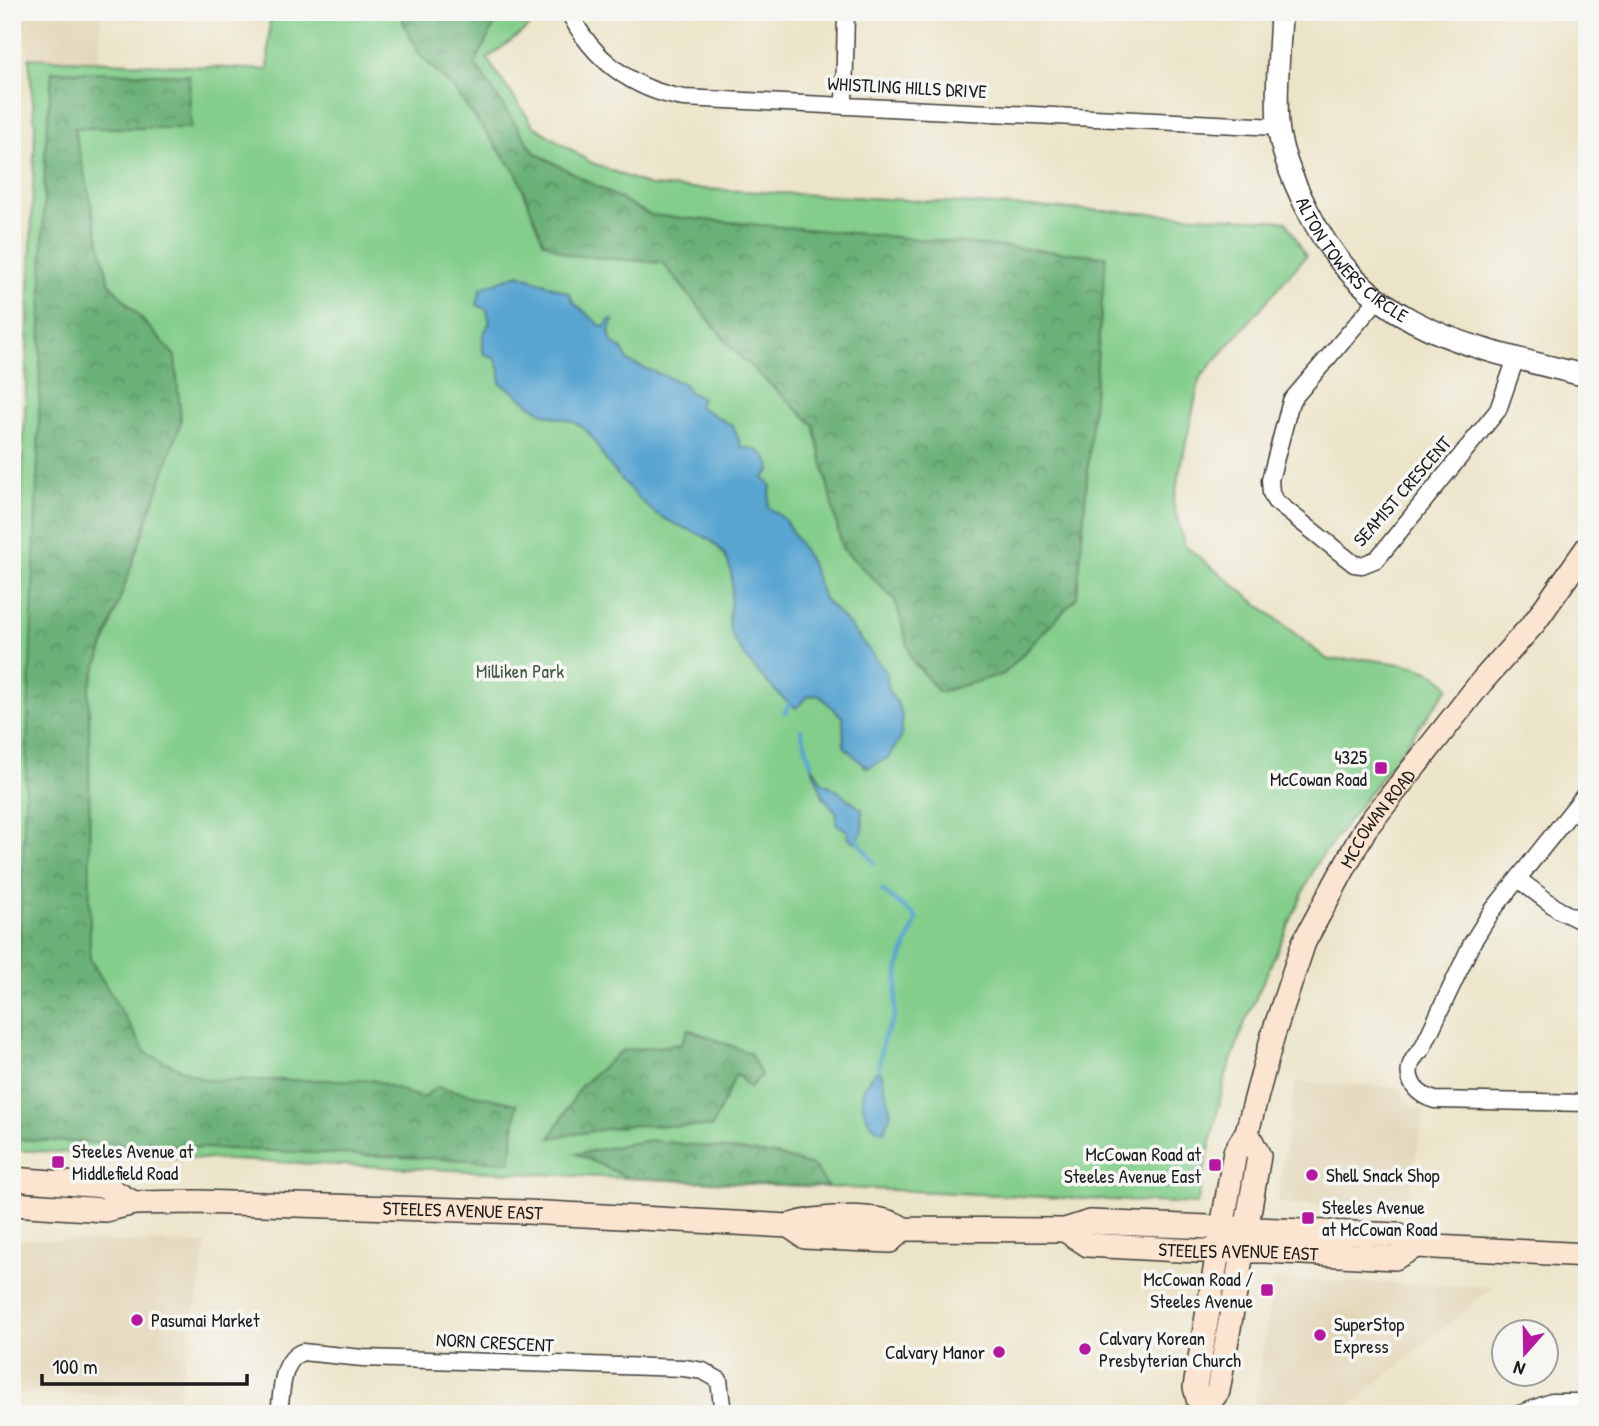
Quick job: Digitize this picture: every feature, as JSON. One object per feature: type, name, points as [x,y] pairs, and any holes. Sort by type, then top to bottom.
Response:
[{"type":"main road","name":"MCCOWAN ROAD","points":[[1223,1228],[1235,1152],[1247,1132],[1273,1035],[1304,942],[1365,829],[1483,680],[1535,622],[1587,548]]},
{"type":"main road","points":[[1202,1413],[1218,1391],[1236,1244],[1259,1156],[1247,1132]]},
{"type":"main road","name":"STEELES AVENUE EAST","points":[[12,1179],[104,1186],[134,1203]]},
{"type":"main road","name":"STEELES AVENUE EAST","points":[[12,1204],[105,1210],[134,1203],[514,1212],[789,1226],[807,1218],[892,1220],[903,1229],[1065,1230],[1090,1222],[1223,1228],[1236,1244]]},
{"type":"main road","name":"STEELES AVENUE EAST","points":[[1065,1230],[1088,1245],[1236,1244],[1398,1235],[1416,1247],[1587,1255]]},
{"type":"street","name":"WHISTLING HILLS DRIVE","points":[[569,12],[581,34],[610,66],[627,79],[654,92],[684,99],[1278,127]]},
{"type":"street","points":[[844,105],[846,12]]},
{"type":"street","name":"ALTON TOWERS CIRCLE","points":[[1281,12],[1278,127],[1293,178],[1313,221],[1351,273],[1378,299],[1422,328],[1451,340],[1587,376]]},
{"type":"street","name":"SEAMIST CRESCENT","points":[[1378,299],[1291,401],[1270,486],[1275,501],[1354,564],[1362,565],[1377,559],[1494,416],[1516,358]]},
{"type":"street","points":[[1587,792],[1492,911],[1454,976],[1422,1049],[1412,1060],[1411,1083],[1424,1097],[1435,1100],[1587,1103]]},
{"type":"street","points":[[1518,879],[1559,910],[1587,924]]},
{"type":"street","name":"NORN CRESCENT","points":[[279,1414],[285,1372],[294,1355],[302,1352],[363,1358],[684,1368],[703,1371],[719,1380],[723,1414]]},
{"type":"street","points":[[1520,1414],[1551,1402],[1587,1402]]},
{"type":"shaded area","points":[[20,12],[101,12],[99,63],[29,58]]},
{"type":"shaded area","points":[[1296,1082],[1400,1087],[1407,1103],[1425,1111],[1405,1210],[1276,1203]]},
{"type":"shaded area","points":[[12,1239],[207,1244],[178,1398],[12,1392]]},
{"type":"shaded area","points":[[1273,1279],[1493,1287],[1340,1414],[1253,1414]]},
{"type":"green space","name":"Milliken Park","points":[[270,12],[548,12],[487,59],[534,126],[590,162],[650,186],[1286,221],[1306,256],[1200,378],[1173,503],[1185,546],[1328,660],[1365,659],[1416,666],[1436,674],[1449,687],[1316,864],[1245,1022],[1225,1078],[1197,1204],[12,1150],[12,783],[35,128],[29,58],[268,70]]},
{"type":"green space","points":[[404,12],[496,12],[495,23],[475,64],[535,153],[650,215],[1106,256],[1077,597],[1004,674],[939,692],[912,660],[895,600],[842,548],[814,425],[735,352],[663,263],[568,255],[543,241],[517,174],[452,87],[419,54],[403,22]]},
{"type":"green space","points":[[52,71],[189,75],[191,128],[74,128],[109,283],[175,356],[181,422],[89,689],[90,959],[146,1053],[205,1080],[373,1080],[422,1098],[437,1087],[517,1104],[510,1162],[12,1139],[38,456],[45,154]]},
{"type":"green space","points":[[688,1029],[750,1053],[761,1075],[750,1088],[736,1074],[712,1127],[632,1125],[550,1138],[581,1086],[621,1051],[681,1044]]},
{"type":"green space","points":[[649,1140],[777,1155],[815,1167],[828,1187],[629,1178],[576,1154]]},
{"type":"water","points":[[519,274],[569,293],[573,302],[601,326],[605,327],[609,320],[613,320],[609,331],[612,343],[622,349],[629,362],[683,383],[689,392],[702,398],[698,406],[733,426],[742,448],[752,448],[765,456],[771,470],[763,478],[771,485],[768,507],[784,519],[810,561],[824,599],[850,626],[886,672],[889,692],[897,702],[902,716],[901,738],[888,758],[867,768],[844,746],[843,718],[819,695],[808,696],[796,708],[778,693],[745,657],[731,633],[731,573],[719,547],[702,535],[663,518],[648,507],[615,472],[582,427],[538,410],[500,383],[500,370],[495,358],[483,353],[483,335],[490,322],[487,310],[477,305],[481,288]]},
{"type":"water","points":[[811,764],[823,783],[862,809],[863,831],[855,842],[847,837],[848,831],[836,824],[837,813],[823,796]]},
{"type":"water","points":[[875,1072],[881,1072],[891,1113],[884,1131],[869,1121],[862,1102],[864,1089]]},
{"type":"waterway","points":[[785,713],[789,704]]},
{"type":"waterway","points":[[801,730],[811,764]]},
{"type":"waterway","points":[[857,839],[874,863]]},
{"type":"waterway","points":[[878,1071],[883,1039],[894,1018],[899,965],[917,918],[882,890]]},
{"type":"place","name":"4325 McCowan Road","points":[[1381,768]]},
{"type":"place","name":"Steeles Avenue at Middlefield Road","points":[[58,1162]]},
{"type":"place","name":"McCowan Road at Steeles Avenue East","points":[[1215,1165]]},
{"type":"place","name":"Shell Snack Shop","points":[[1312,1175]]},
{"type":"place","name":"Steeles Avenue at McCowan Road","points":[[1308,1218]]},
{"type":"place","name":"McCowan Road / Steeles Avenue","points":[[1267,1290]]},
{"type":"place","name":"Pasumai Market","points":[[137,1320]]},
{"type":"place","name":"SuperStop Express","points":[[1320,1335]]},
{"type":"place","name":"Calvary Korean Presbyterian Church","points":[[1085,1349]]},
{"type":"place","name":"Calvary Manor","points":[[999,1352]]}]
